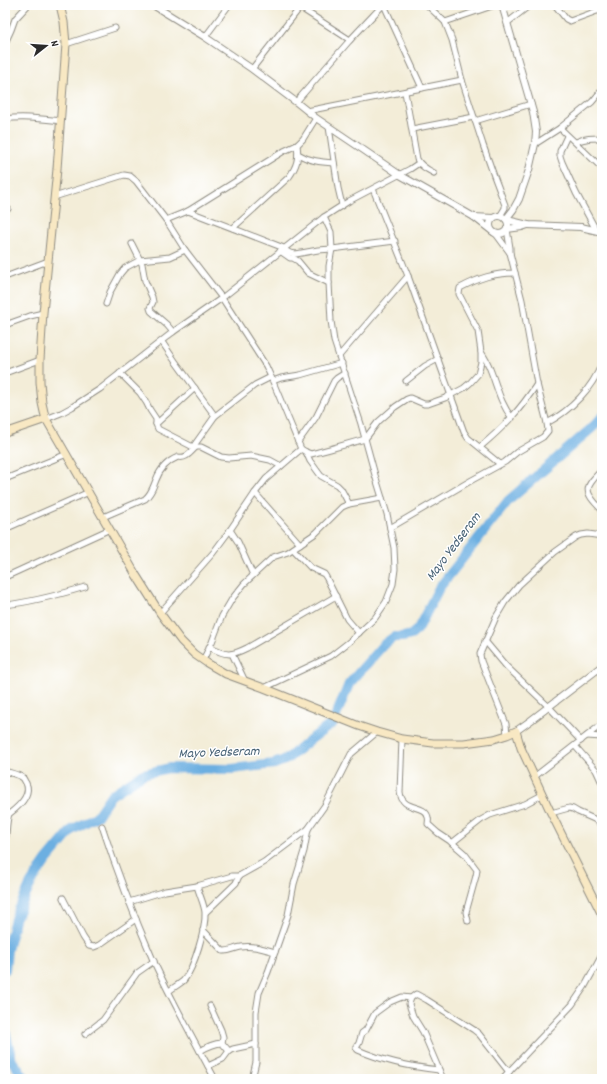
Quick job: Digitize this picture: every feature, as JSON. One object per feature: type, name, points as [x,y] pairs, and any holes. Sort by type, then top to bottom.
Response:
[{"type":"main road","points":[[60,5],[64,22],[66,44],[61,121],[43,312],[40,360],[40,382],[43,408],[46,419],[160,613],[181,641],[194,654],[226,674],[377,732],[402,739],[428,743],[449,744],[494,739],[507,735],[516,730],[521,748],[542,795],[602,915]]},
{"type":"main road","points":[[5,433],[46,419]]},
{"type":"main road","points":[[507,735],[521,748]]},
{"type":"street","points":[[5,43],[15,19],[28,5]]},
{"type":"street","points":[[205,37],[229,5]]},
{"type":"street","points":[[296,102],[350,40],[384,5],[422,88]]},
{"type":"street","points":[[390,528],[505,462],[517,452],[543,437],[548,431],[537,384],[523,307],[510,253],[507,229],[508,226],[504,219],[505,205],[462,80],[452,40],[445,22],[427,5]]},
{"type":"street","points":[[445,22],[495,5]]},
{"type":"street","points":[[502,5],[531,104],[536,132],[535,144],[519,199],[513,210],[504,219]]},
{"type":"street","points":[[507,23],[530,5]]},
{"type":"street","points":[[555,5],[566,19],[570,21],[596,11],[602,11]]},
{"type":"street","points":[[155,6],[205,37],[316,118],[400,175],[474,217],[494,232],[502,234],[507,229],[528,225]]},
{"type":"street","points":[[252,70],[299,6],[350,40]]},
{"type":"street","points":[[66,44],[115,28]]},
{"type":"street","points":[[307,111],[462,80]]},
{"type":"street","points":[[535,144],[560,128],[592,102],[602,90]]},
{"type":"street","points":[[405,92],[419,163],[434,173]]},
{"type":"street","points":[[412,129],[475,119],[531,104]]},
{"type":"street","points":[[5,119],[16,117],[61,121]]},
{"type":"street","points":[[166,220],[188,211],[297,144],[303,139],[316,118]]},
{"type":"street","points":[[329,127],[342,205]]},
{"type":"street","points":[[560,128],[602,168]]},
{"type":"street","points":[[567,136],[560,151],[562,162],[576,194],[599,231]]},
{"type":"street","points":[[576,142],[583,139],[602,138]]},
{"type":"street","points":[[233,228],[289,178],[296,167],[298,154],[297,144]]},
{"type":"street","points":[[298,154],[304,158],[315,161],[334,163]]},
{"type":"street","points":[[46,419],[72,407],[100,389],[174,332],[222,298],[324,217],[342,205],[400,175],[419,163]]},
{"type":"street","points":[[54,197],[124,175],[130,176],[136,182],[166,220],[185,250],[222,298],[262,360],[272,379],[298,442],[310,461],[321,476],[329,479],[337,485],[349,504]]},
{"type":"street","points":[[373,189],[395,241],[464,432],[468,438],[500,464]]},
{"type":"street","points":[[188,211],[233,228],[292,254],[395,241]]},
{"type":"street","points":[[474,217],[493,218],[497,216],[528,225],[581,227],[599,231]]},
{"type":"street","points":[[264,688],[331,656],[359,633],[375,618],[386,602],[393,584],[395,569],[394,548],[382,498],[342,363],[334,341],[328,283],[332,249],[331,232],[324,217]]},
{"type":"street","points":[[493,218],[490,223],[490,229],[510,253]]},
{"type":"street","points":[[132,244],[142,264],[145,281],[152,297],[153,302],[150,311],[174,332]]},
{"type":"street","points":[[282,249],[290,258],[298,261],[308,273],[328,283]]},
{"type":"street","points":[[106,304],[110,292],[125,268],[140,260],[170,257],[185,250]]},
{"type":"street","points":[[5,277],[48,261]]},
{"type":"street","points":[[304,451],[311,454],[365,439],[378,422],[407,399],[410,398],[424,404],[428,404],[445,398],[464,388],[478,374],[481,362],[481,352],[478,332],[459,294],[460,288],[477,279],[504,273],[515,273]]},
{"type":"street","points":[[339,356],[408,276]]},
{"type":"street","points":[[5,325],[43,312]]},
{"type":"street","points":[[162,342],[215,416]]},
{"type":"street","points":[[481,352],[490,370],[505,410],[512,418]]},
{"type":"street","points":[[406,381],[425,366],[438,359]]},
{"type":"street","points":[[5,373],[40,360]]},
{"type":"street","points":[[103,517],[150,495],[158,474],[166,464],[178,457],[183,458],[186,456],[195,447],[215,416],[255,385],[272,379],[300,375],[342,363]]},
{"type":"street","points":[[547,423],[561,414],[584,394],[594,382],[602,363]]},
{"type":"street","points":[[120,373],[140,393],[156,418],[158,429],[195,447],[201,447],[221,457],[229,458],[251,456],[270,460],[281,466]]},
{"type":"street","points":[[298,442],[316,417],[334,381],[345,373]]},
{"type":"street","points":[[480,447],[512,418],[537,384]]},
{"type":"street","points":[[156,424],[194,388]]},
{"type":"street","points":[[160,613],[197,572],[230,530],[266,479],[281,466],[304,451]]},
{"type":"street","points":[[5,479],[67,454]]},
{"type":"street","points":[[602,470],[591,481],[588,487],[588,491],[595,503],[602,510]]},
{"type":"street","points":[[5,529],[89,492]]},
{"type":"street","points":[[255,493],[300,544]]},
{"type":"street","points":[[203,660],[222,616],[232,599],[253,575],[273,557],[293,548],[316,533],[342,507],[349,504],[382,498]]},
{"type":"street","points":[[5,576],[110,529]]},
{"type":"street","points":[[230,530],[238,542],[253,575]]},
{"type":"street","points":[[507,735],[506,724],[492,691],[481,661],[480,654],[496,617],[505,602],[519,585],[555,552],[580,535],[588,534],[602,536]]},
{"type":"street","points":[[293,548],[311,568],[324,574],[347,619],[359,633]]},
{"type":"street","points":[[5,605],[42,600],[85,587]]},
{"type":"street","points":[[209,647],[226,654],[232,654],[247,648],[336,596]]},
{"type":"street","points":[[485,641],[506,666],[580,741]]},
{"type":"street","points":[[232,654],[245,682]]},
{"type":"street","points":[[506,724],[516,730],[602,666]]},
{"type":"street","points":[[534,777],[602,724]]},
{"type":"street","points":[[129,902],[165,891],[197,886],[232,876],[239,876],[264,862],[308,829],[325,805],[351,754],[377,732]]},
{"type":"street","points":[[587,736],[602,737]]},
{"type":"street","points":[[402,739],[400,792],[404,803],[425,812],[428,817],[428,824],[465,854],[477,870],[466,912],[468,921]]},
{"type":"street","points":[[575,746],[596,770],[602,783]]},
{"type":"street","points":[[5,770],[23,778],[28,790],[16,808],[9,814],[5,841]]},
{"type":"street","points":[[452,842],[490,815],[525,804],[542,795]]},
{"type":"street","points":[[551,813],[569,808],[594,819],[602,825]]},
{"type":"street","points":[[102,826],[114,865],[154,961],[215,1079]]},
{"type":"street","points":[[252,1079],[256,1062],[256,1012],[259,993],[288,915],[308,829]]},
{"type":"street","points":[[206,912],[236,883],[239,876]]},
{"type":"street","points":[[169,991],[184,979],[191,968],[203,930],[206,912],[197,886]]},
{"type":"street","points":[[63,898],[89,946],[94,947],[99,945],[136,919]]},
{"type":"street","points":[[203,930],[222,951],[227,952],[246,946],[275,952]]},
{"type":"street","points":[[502,1079],[572,1005],[585,986],[602,955]]},
{"type":"street","points":[[85,1034],[103,1020],[138,973],[154,961]]},
{"type":"street","points":[[443,1079],[423,1032],[413,1016],[409,1004],[411,998],[416,994],[479,1034],[509,1072]]},
{"type":"street","points":[[411,998],[402,997],[390,1002],[375,1012],[366,1030],[362,1033],[356,1048],[379,1058],[416,1067],[439,1070]]},
{"type":"street","points":[[210,1006],[221,1030],[223,1037],[222,1043],[229,1052]]},
{"type":"street","points":[[200,1051],[208,1046],[222,1043]]},
{"type":"street","points":[[208,1066],[223,1059],[233,1049],[256,1044]]},
{"type":"waterway","name":"Mayo Yedseram","points":[[5,970],[7,950],[15,919],[31,883],[46,861],[72,830],[97,816],[111,795],[143,774],[169,768],[232,769],[274,764],[287,759],[333,723],[349,684],[383,645],[394,637],[411,635],[418,629],[439,588],[508,501],[593,427],[602,417]]},
{"type":"waterway","name":"Mayo Yedseram","points":[[5,1019],[5,1030],[12,1061],[26,1079]]}]
